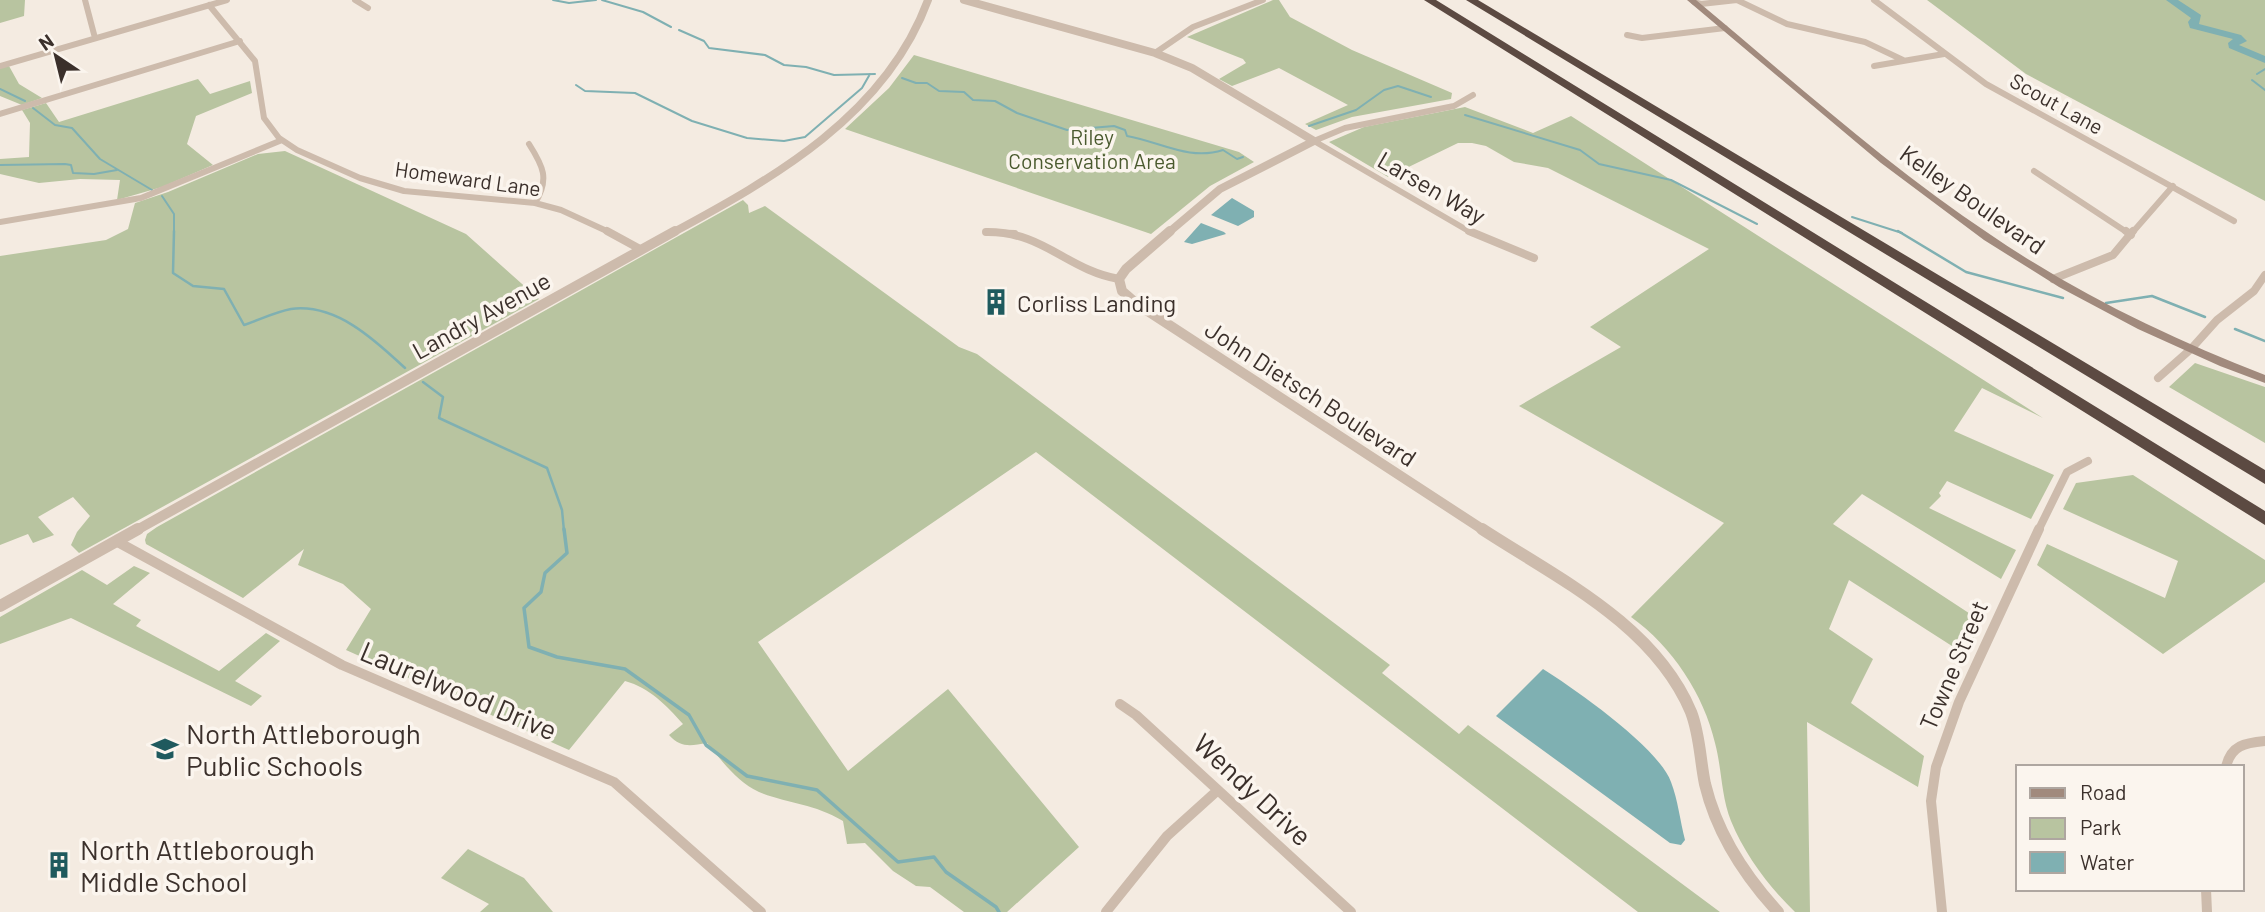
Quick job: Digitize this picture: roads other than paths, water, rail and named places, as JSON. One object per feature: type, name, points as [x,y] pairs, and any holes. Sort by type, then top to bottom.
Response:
[{"type":"highway","points":[[1429,0],[2265,519]]},
{"type":"highway","points":[[1471,0],[2265,478]]},
{"type":"main road","name":"Kelley Boulevard","points":[[1692,1],[1923,192],[1977,230],[2053,279],[2125,318],[2265,379]]},
{"type":"street","points":[[85,0],[94,38]]},
{"type":"street","points":[[0,66],[227,0]]},
{"type":"street","points":[[355,0],[368,8]]},
{"type":"street","name":"Landry Avenue","points":[[0,607],[772,174],[845,120],[874,92],[900,61],[917,32],[928,0]]},
{"type":"street","points":[[964,0],[1155,53],[1192,68],[1314,142]]},
{"type":"street","points":[[1155,53],[1193,27],[1263,0]]},
{"type":"street","points":[[1692,1],[1701,4],[1737,0],[1787,24],[1865,42],[1903,60]]},
{"type":"street","name":"Scout Lane","points":[[1874,0],[1986,84],[2234,221]]},
{"type":"street","name":"Homeward Lane","points":[[209,5],[255,61],[264,118],[282,140],[297,150],[360,178],[404,191],[535,203],[590,222],[640,249]]},
{"type":"street","points":[[1627,35],[1642,38],[1725,28]]},
{"type":"street","points":[[0,114],[240,41]]},
{"type":"street","points":[[1874,66],[1944,54]]},
{"type":"street","points":[[986,232],[1013,232],[1096,276],[1119,279],[1126,269],[1220,189],[1345,128],[1454,106],[1473,95]]},
{"type":"street","points":[[0,222],[141,198],[282,140]]},
{"type":"street","name":"Larsen Way","points":[[1314,142],[1482,239],[1534,258]]},
{"type":"street","points":[[528,144],[547,173],[546,187],[535,203]]},
{"type":"street","points":[[2034,171],[2131,236]]},
{"type":"street","points":[[2053,279],[2106,259],[2131,236],[2173,186]]},
{"type":"street","points":[[2158,378],[2191,349],[2217,320],[2253,291],[2265,275]]},
{"type":"street","name":"John Dietsch Boulevard","points":[[1119,279],[1122,290],[1137,304],[1577,591],[1632,630],[1657,655],[1685,700],[1700,743],[1705,783],[1714,814],[1732,852],[1758,891],[1778,912]]},
{"type":"street","name":"Towne Street","points":[[1942,912],[1931,801],[1941,746],[2003,600],[2067,472],[2088,461]]},
{"type":"street","name":"Laurelwood Drive","points":[[116,541],[342,665],[614,782],[761,912]]},
{"type":"street","name":"Wendy Drive","points":[[1120,704],[1136,715],[1352,912]]},
{"type":"street","points":[[2226,765],[2228,755],[2244,743],[2265,741]]},
{"type":"street","points":[[1106,912],[1167,836],[1218,790]]},
{"type":"street","points":[[2206,891],[2207,912]]},
{"type":"water","points":[[1232,198],[1254,211],[1254,217],[1238,226],[1211,215]]},
{"type":"water","points":[[1201,223],[1226,234],[1192,244],[1184,242]]},
{"type":"water","points":[[1543,669],[1615,720],[1663,768],[1671,782],[1677,803],[1685,840],[1681,845],[1670,843],[1496,716]]},
{"type":"waterway","points":[[553,0],[569,3],[596,0]]},
{"type":"waterway","points":[[602,0],[643,12],[671,27]]},
{"type":"waterway","points":[[2171,0],[2197,17],[2193,22],[2194,26],[2237,37],[2242,41],[2233,43],[2233,46],[2265,60]]},
{"type":"waterway","points":[[679,30],[704,41],[709,48],[765,55],[784,65],[806,67],[834,75],[870,74]]},
{"type":"waterway","points":[[2257,74],[2265,69]]},
{"type":"waterway","points":[[576,85],[585,91],[635,93],[692,121],[747,138],[784,141],[805,137],[862,88],[870,74]]},
{"type":"waterway","points":[[870,74],[875,74]]},
{"type":"waterway","points":[[902,78],[916,83],[927,83],[939,91],[964,92],[973,100],[995,101],[1017,113],[1067,130],[1114,126],[1125,130],[1127,136],[1187,152],[1211,153],[1223,150],[1237,159],[1243,157]]},
{"type":"waterway","points":[[2252,80],[2265,90]]},
{"type":"waterway","points":[[1309,126],[1356,110],[1384,90],[1398,86],[1431,97]]},
{"type":"waterway","points":[[0,89],[25,101]]},
{"type":"waterway","points":[[33,108],[55,125],[72,128],[100,159],[152,190]]},
{"type":"waterway","points":[[1465,115],[1580,150],[1599,164],[1671,180],[1757,224]]},
{"type":"waterway","points":[[0,165],[65,164],[71,165],[73,173],[94,174],[117,170]]},
{"type":"waterway","points":[[162,196],[174,214],[174,231]]},
{"type":"waterway","points":[[1852,217],[1901,233]]},
{"type":"waterway","points":[[174,231],[173,273],[193,286],[224,289],[244,325],[291,309],[324,312],[368,335],[405,368]]},
{"type":"waterway","points":[[1901,233],[1966,272],[2063,298]]},
{"type":"waterway","points":[[2106,303],[2152,296],[2205,317]]},
{"type":"waterway","points":[[2235,329],[2265,341]]},
{"type":"waterway","points":[[423,382],[443,397],[439,418],[547,468],[562,510],[564,531]]},
{"type":"waterway","points":[[564,529],[567,553],[545,573],[541,592],[524,608],[529,647],[557,657],[625,669],[689,715],[706,745],[747,776],[817,790],[898,862],[934,857],[946,872],[996,907],[999,912]]},
{"type":"place","name":"Corliss Landing","points":[[996,302]]},
{"type":"place","name":"North Attleborough Public Schools","points":[[165,749]]},
{"type":"place","name":"North Attleborough Middle School","points":[[59,865]]},
{"type":"park label","name":"Riley Conservation Area","points":[[1092,148]]}]
